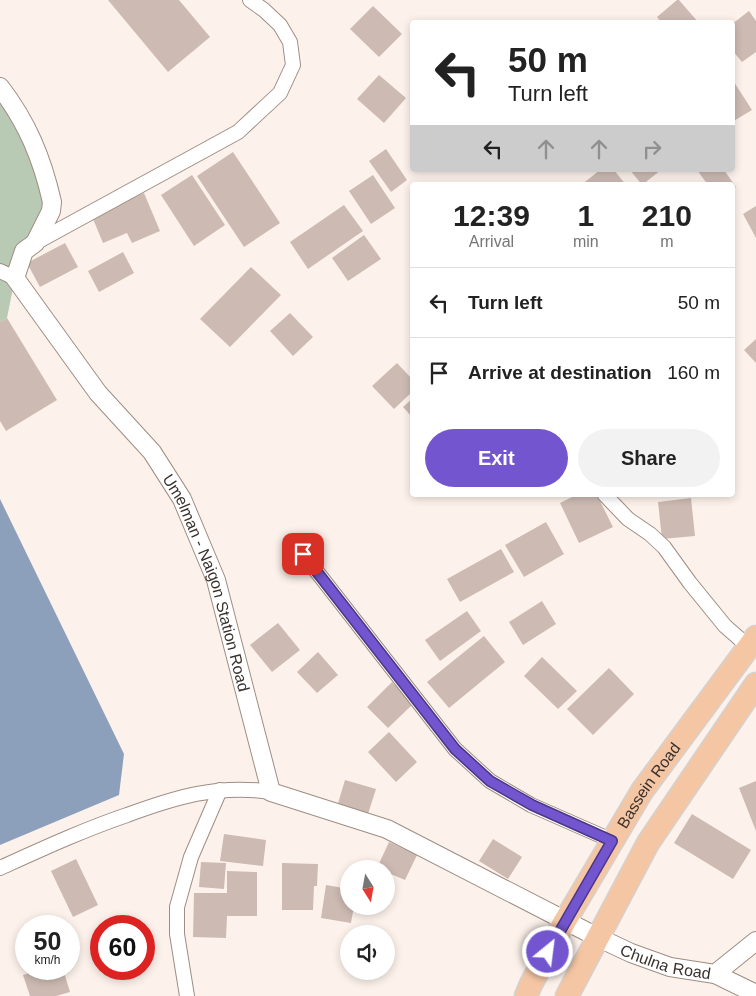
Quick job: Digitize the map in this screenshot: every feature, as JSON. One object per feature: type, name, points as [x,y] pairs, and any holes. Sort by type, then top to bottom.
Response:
[{"type":"main road","name":"Bassein Road","points":[[526,996],[566,921],[642,791],[752,642]]},
{"type":"main road","name":"Bassein Road","points":[[567,996],[648,843],[756,684]]},
{"type":"street","points":[[34,242],[238,132],[280,93],[293,65],[290,42],[280,25],[250,0]]},
{"type":"street","name":"Umelman - Naigon Station Road","points":[[0,87],[12,102],[35,145],[52,202],[51,211],[34,242],[24,251],[8,274],[98,393],[152,452],[182,499],[216,580],[271,792]]},
{"type":"street","points":[[607,497],[628,519],[650,534],[664,547],[725,626],[752,642]]},
{"type":"street","points":[[303,554],[455,749],[490,781],[532,805],[612,841]]},
{"type":"street","points":[[0,868],[87,829],[175,798],[220,790],[249,788],[271,792],[387,829],[597,937]]},
{"type":"street","points":[[188,996],[177,934],[177,907],[191,858],[220,790]]},
{"type":"street","name":"Chulna Road","points":[[597,937],[631,953],[670,967],[715,974],[756,941]]},
{"type":"street","points":[[715,974],[756,994]]},
{"type":"green space","points":[[0,95],[34,148],[51,210],[15,278],[7,318],[0,322]]},
{"type":"water","points":[[0,499],[124,754],[119,795],[0,845]]},
{"type":"building","points":[[108,0],[179,0],[210,37],[168,72]]},
{"type":"building","points":[[679,0],[696,20],[659,20],[657,17]]},
{"type":"building","points":[[373,6],[402,34],[379,57],[350,29]]},
{"type":"building","points":[[749,11],[756,21],[756,52],[742,62],[735,54],[735,22]]},
{"type":"building","points":[[379,75],[406,98],[384,123],[357,99]]},
{"type":"building","points":[[735,84],[752,110],[735,120]]},
{"type":"building","points":[[386,149],[407,180],[391,192],[369,161]]},
{"type":"building","points":[[233,152],[280,223],[244,247],[197,176]]},
{"type":"building","points":[[597,172],[616,172],[624,182],[585,182]]},
{"type":"building","points":[[632,172],[658,172],[646,182],[640,182]]},
{"type":"building","points":[[698,172],[725,172],[732,182],[706,182]]},
{"type":"building","points":[[192,175],[225,225],[194,246],[161,195]]},
{"type":"building","points":[[373,175],[395,208],[371,224],[349,191]]},
{"type":"building","points":[[144,193],[160,231],[132,243],[127,233],[103,243],[91,214]]},
{"type":"building","points":[[344,205],[363,231],[308,269],[290,242]]},
{"type":"building","points":[[756,206],[756,238],[743,214]]},
{"type":"building","points":[[364,235],[381,259],[348,281],[332,258]]},
{"type":"building","points":[[65,243],[78,267],[40,287],[27,263]]},
{"type":"building","points":[[123,252],[134,273],[99,292],[88,271]]},
{"type":"building","points":[[251,267],[281,295],[230,347],[200,319]]},
{"type":"building","points":[[290,313],[313,337],[293,356],[270,331]]},
{"type":"building","points":[[7,318],[57,400],[6,431],[0,421],[0,322]]},
{"type":"building","points":[[756,339],[756,363],[744,350]]},
{"type":"building","points":[[397,363],[410,377],[410,394],[394,409],[372,386]]},
{"type":"building","points":[[410,401],[410,415],[403,407]]},
{"type":"building","points":[[572,497],[598,497],[613,527],[579,543],[560,503]]},
{"type":"building","points":[[691,498],[695,536],[662,539],[658,502]]},
{"type":"building","points":[[546,522],[564,554],[524,577],[505,545]]},
{"type":"building","points":[[501,549],[514,572],[460,602],[447,579]]},
{"type":"building","points":[[542,601],[556,624],[523,645],[509,622]]},
{"type":"building","points":[[467,611],[481,631],[440,661],[425,640]]},
{"type":"building","points":[[278,623],[300,650],[272,672],[250,645]]},
{"type":"building","points":[[484,636],[505,662],[449,708],[427,682]]},
{"type":"building","points":[[318,652],[338,675],[317,693],[297,672]]},
{"type":"building","points":[[542,657],[577,691],[558,709],[524,676]]},
{"type":"building","points":[[609,668],[634,694],[593,735],[567,709]]},
{"type":"building","points":[[392,682],[413,704],[388,728],[367,707]]},
{"type":"building","points":[[389,732],[417,762],[396,782],[368,752]]},
{"type":"building","points":[[345,780],[376,789],[366,820],[336,810]]},
{"type":"building","points":[[756,781],[756,831],[739,788]]},
{"type":"building","points":[[692,814],[751,850],[733,879],[674,843]]},
{"type":"building","points":[[224,834],[266,840],[263,866],[220,861]]},
{"type":"building","points":[[493,839],[522,857],[508,879],[479,861]]},
{"type":"building","points":[[389,842],[417,855],[405,880],[395,876],[395,860],[381,860]]},
{"type":"building","points":[[76,859],[98,905],[77,915],[72,915],[51,871]]},
{"type":"building","points":[[201,862],[226,863],[224,889],[199,887]]},
{"type":"building","points":[[282,863],[318,864],[317,886],[314,886],[313,910],[282,910]]},
{"type":"building","points":[[227,871],[257,872],[257,916],[227,916],[226,938],[193,937],[194,893],[227,893]]},
{"type":"building","points":[[326,885],[340,887],[340,915],[352,915],[351,923],[321,918]]},
{"type":"building","points":[[25,980],[66,980],[70,992],[56,996],[30,996]]},
{"type":"route","points":[[303,554],[455,749],[490,781],[532,805],[612,841],[548,952]]}]
